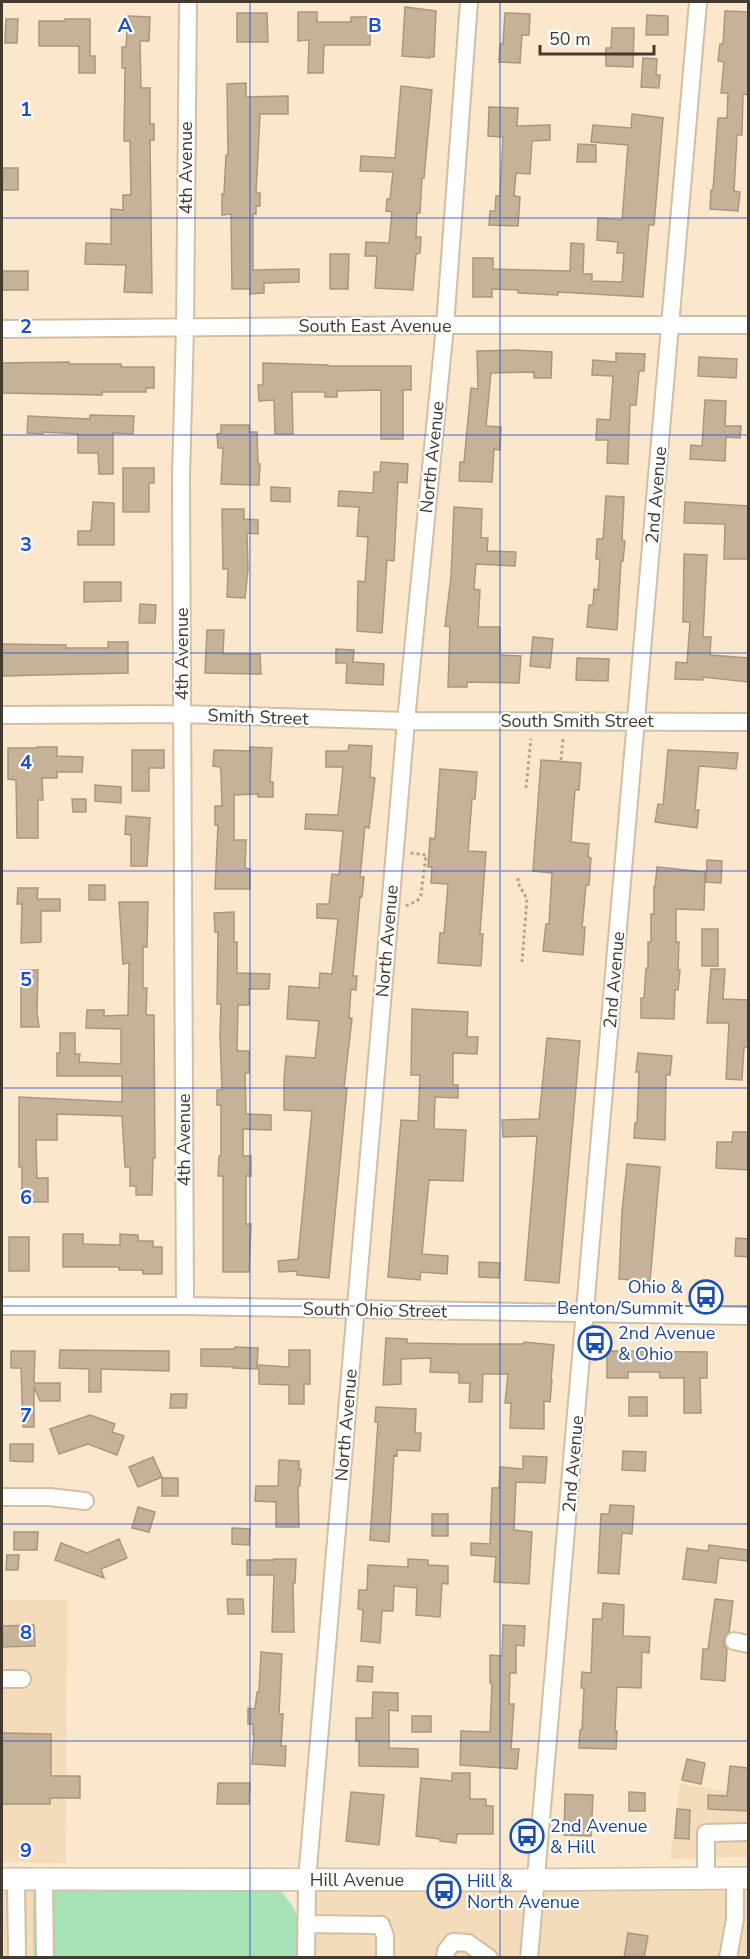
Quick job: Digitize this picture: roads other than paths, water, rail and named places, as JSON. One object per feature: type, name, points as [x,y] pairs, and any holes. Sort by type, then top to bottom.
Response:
[{"type":"main road","name":"Hill Avenue","points":[[9,1879],[742,1878]]},
{"type":"street","name":"4th Avenue","points":[[185,1306],[181,477],[188,2]]},
{"type":"street","name":"North Avenue","points":[[306,1958],[307,1880],[406,721],[445,326],[469,2]]},
{"type":"street","name":"2nd Avenue","points":[[529,1958],[698,2]]},
{"type":"street","name":"South East Avenue","points":[[2,329],[748,325]]},
{"type":"street","name":"Smith Street","points":[[2,715],[182,714],[406,721]]},
{"type":"street","name":"South Smith Street","points":[[406,721],[748,722]]},
{"type":"street","name":"South Ohio Street","points":[[2,1306],[185,1306],[748,1317]]},
{"type":"street","points":[[2,1497],[49,1497],[85,1501]]},
{"type":"street","points":[[2,1679],[22,1679]]},
{"type":"street","points":[[705,1878],[706,1833],[748,1832]]},
{"type":"street","points":[[728,1958],[742,1878]]},
{"type":"street","points":[[9,1879],[17,1958]]},
{"type":"street","points":[[45,1879],[45,1958]]},
{"type":"street","points":[[306,1924],[381,1925],[385,1936],[385,1958]]},
{"type":"street","points":[[446,1958],[446,1951],[453,1942],[468,1943],[489,1958]]},
{"type":"place","name":"Ohio & Benton/Summit","points":[[706,1297]]},
{"type":"place","name":"2nd Avenue & Ohio","points":[[595,1343]]},
{"type":"place","name":"2nd Avenue & Hill","points":[[527,1836]]},
{"type":"place","name":"Hill & North Avenue","points":[[444,1891]]}]
